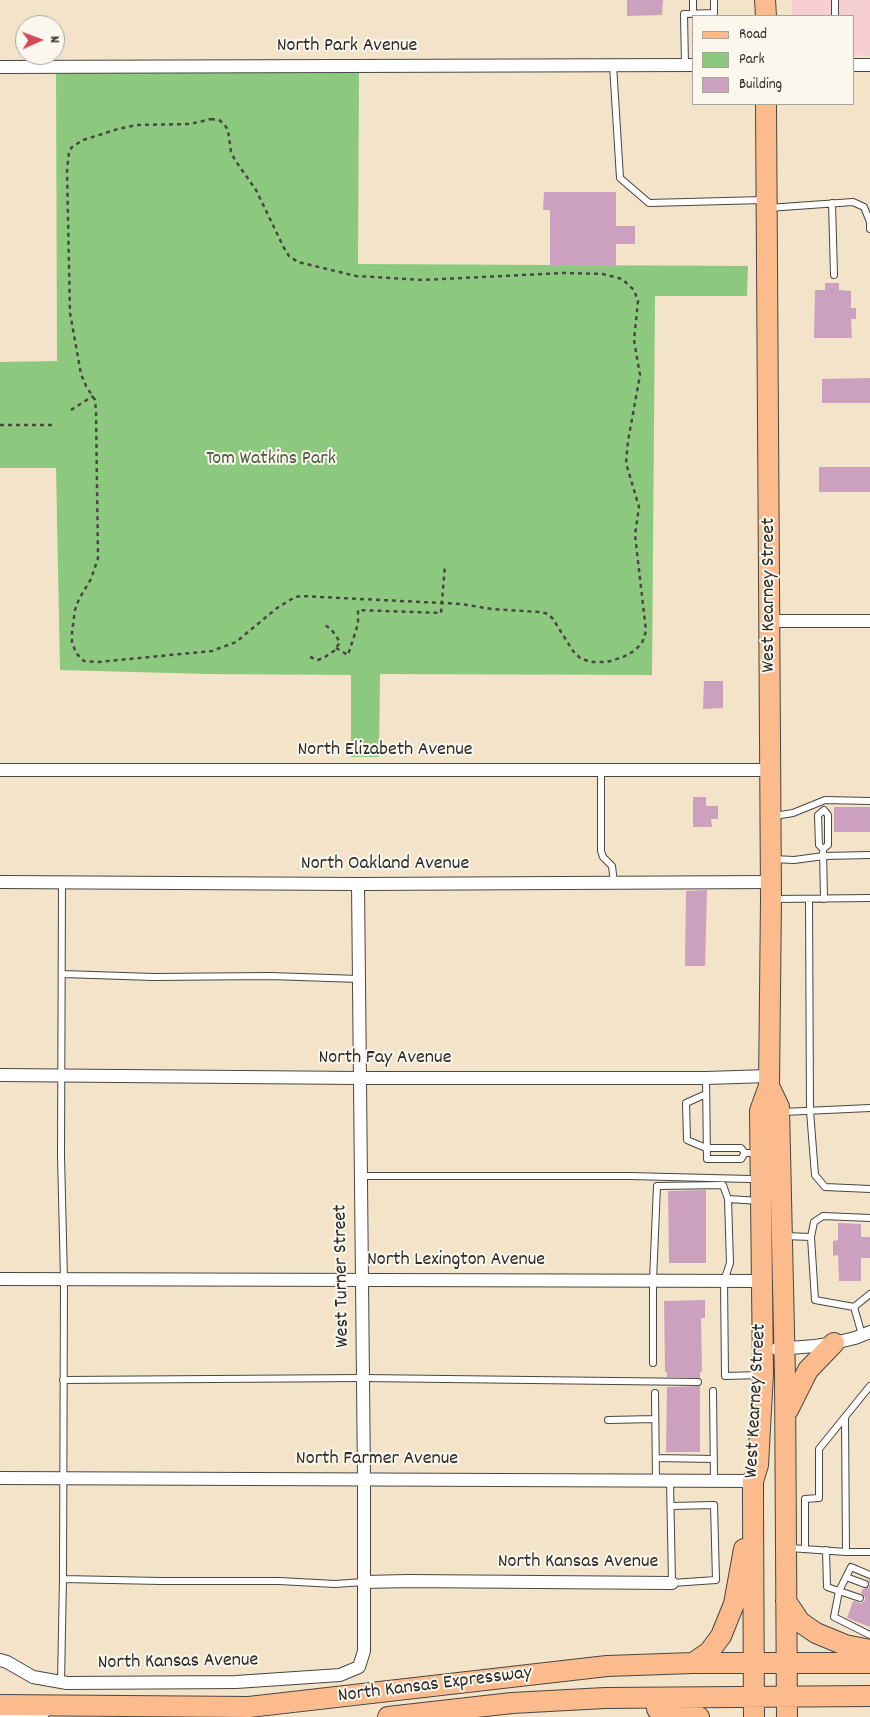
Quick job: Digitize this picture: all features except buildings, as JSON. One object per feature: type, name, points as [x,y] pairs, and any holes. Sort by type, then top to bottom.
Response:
[{"type":"main road","points":[[765,0],[766,15]]},
{"type":"main road","name":"West Kearney Street","points":[[754,1707],[752,1502],[753,1481],[758,1465],[762,1374],[762,1281],[761,1201],[753,1153],[760,1111],[769,1081],[771,890],[766,105]]},
{"type":"main road","name":"West Kearney Street","points":[[769,1081],[779,1107],[784,1419],[796,1548],[786,1601],[787,1707]]},
{"type":"main road","points":[[784,1419],[808,1370],[834,1343]]},
{"type":"main road","points":[[693,1663],[709,1652],[721,1636],[734,1604],[752,1502]]},
{"type":"main road","points":[[786,1601],[800,1622],[816,1633],[845,1645],[870,1650]]},
{"type":"main road","name":"North Kansas Expressway","points":[[0,1705],[249,1707],[606,1666],[693,1663],[870,1663]]},
{"type":"main road","name":"North Kansas Expressway","points":[[389,1717],[512,1703],[605,1698],[754,1707],[787,1707],[870,1696]]},
{"type":"main road","points":[[512,1703],[579,1711],[682,1711],[699,1717]]},
{"type":"street","name":"North Park Avenue","points":[[0,67],[690,65]]},
{"type":"street","points":[[855,65],[870,65]]},
{"type":"street","points":[[770,621],[870,621]]},
{"type":"street","name":"North Elizabeth Avenue","points":[[0,770],[770,770]]},
{"type":"street","name":"North Oakland Avenue","points":[[0,882],[614,883],[771,890]]},
{"type":"street","name":"West Turner Street","points":[[358,884],[364,1479],[364,1651],[359,1667]]},
{"type":"street","name":"North Fay Avenue","points":[[0,1075],[706,1078],[769,1081]]},
{"type":"street","name":"North Lexington Avenue","points":[[0,1279],[762,1281]]},
{"type":"street","points":[[762,1350],[834,1343],[866,1333]]},
{"type":"street","name":"North Farmer Avenue","points":[[0,1478],[753,1481]]},
{"type":"street","name":"North Kansas Avenue","points":[[364,1582],[672,1583]]},
{"type":"street","name":"North Kansas Avenue","points":[[0,1660],[33,1677],[61,1682],[236,1682],[340,1675],[359,1667]]},
{"type":"street","points":[[6,1717],[31,1714],[64,1705]]},
{"type":"lane","points":[[693,0],[693,14]]},
{"type":"lane","points":[[690,65],[684,14],[714,13],[714,0]]},
{"type":"lane","points":[[835,0],[835,15]]},
{"type":"lane","points":[[613,65],[620,178],[649,203],[767,204],[789,208],[853,202],[864,208],[870,222],[870,230]]},
{"type":"lane","points":[[832,203],[834,275]]},
{"type":"lane","points":[[601,770],[601,851],[603,857],[612,866],[614,883]]},
{"type":"lane","points":[[824,899],[824,853],[828,845],[828,815],[824,810],[825,800]]},
{"type":"lane","points":[[770,817],[793,813],[825,800],[870,801]]},
{"type":"lane","points":[[771,859],[794,860],[824,853],[870,855]]},
{"type":"lane","points":[[61,1682],[64,1380],[61,1156],[62,882]]},
{"type":"lane","points":[[771,890],[809,899],[870,898]]},
{"type":"lane","points":[[809,899],[810,1111],[816,1175],[825,1187],[870,1189]]},
{"type":"lane","points":[[63,974],[359,979]]},
{"type":"lane","points":[[706,1078],[707,1160],[741,1159],[753,1153]]},
{"type":"lane","points":[[706,1094],[686,1103],[687,1140],[706,1148],[742,1148],[753,1153]]},
{"type":"lane","points":[[779,1112],[870,1108]]},
{"type":"lane","points":[[361,1176],[630,1176],[750,1179]]},
{"type":"lane","points":[[653,1363],[653,1280],[657,1186],[723,1186],[728,1199],[730,1263],[724,1281],[725,1376],[762,1374]]},
{"type":"lane","points":[[728,1199],[761,1201]]},
{"type":"lane","points":[[870,1218],[823,1216],[814,1222],[811,1237],[815,1300],[854,1307],[870,1294]]},
{"type":"lane","points":[[782,1236],[811,1237]]},
{"type":"lane","points":[[854,1307],[866,1333]]},
{"type":"lane","points":[[64,1380],[363,1378],[698,1382]]},
{"type":"lane","points":[[870,1386],[819,1448],[818,1498],[805,1499],[796,1548],[870,1552]]},
{"type":"lane","points":[[713,1391],[714,1480]]},
{"type":"lane","points":[[655,1393],[656,1480]]},
{"type":"lane","points":[[845,1417],[846,1552]]},
{"type":"lane","points":[[608,1420],[655,1419]]},
{"type":"lane","points":[[656,1458],[714,1459]]},
{"type":"lane","points":[[670,1480],[672,1583],[716,1580],[714,1505],[671,1506]]},
{"type":"lane","points":[[826,1550],[827,1587],[860,1598]]},
{"type":"lane","points":[[870,1574],[850,1567],[839,1591],[834,1617],[870,1635]]},
{"type":"lane","points":[[846,1577],[865,1584]]},
{"type":"lane","points":[[63,1579],[278,1581],[335,1584],[364,1582]]},
{"type":"path","points":[[211,119],[219,120],[224,124],[230,137],[231,152],[256,190],[284,248],[293,259],[310,266],[356,276],[422,280],[577,272],[603,274],[622,279],[634,290],[638,301],[634,340],[640,375],[628,441],[626,464],[639,507],[635,535],[646,625],[645,637],[642,643],[629,654],[615,660],[586,661],[573,651],[557,624],[548,614],[540,612],[442,603],[301,596],[295,597],[277,608],[236,642],[218,649],[98,662],[84,661],[76,654],[73,648],[72,632],[77,605],[91,579],[98,558],[96,403],[93,396],[81,374],[71,320],[67,160],[69,152],[77,143],[118,129],[137,125],[190,124],[211,119]]},
{"type":"path","points":[[72,410],[93,396]]},
{"type":"path","points":[[0,425],[53,425]]},
{"type":"path","points":[[336,648],[348,655],[358,624],[358,610],[441,614],[445,565]]},
{"type":"path","points":[[310,657],[318,660],[325,657],[340,642],[331,628],[325,625]]},
{"type":"shaded area","points":[[792,0],[870,0],[870,56],[855,55],[855,15],[792,15]]},
{"type":"green space","name":"Tom Watkins Park","points":[[359,70],[358,264],[748,266],[747,296],[655,296],[652,675],[380,674],[379,757],[351,757],[351,675],[60,670],[56,468],[0,468],[0,362],[57,361],[56,71]]}]
